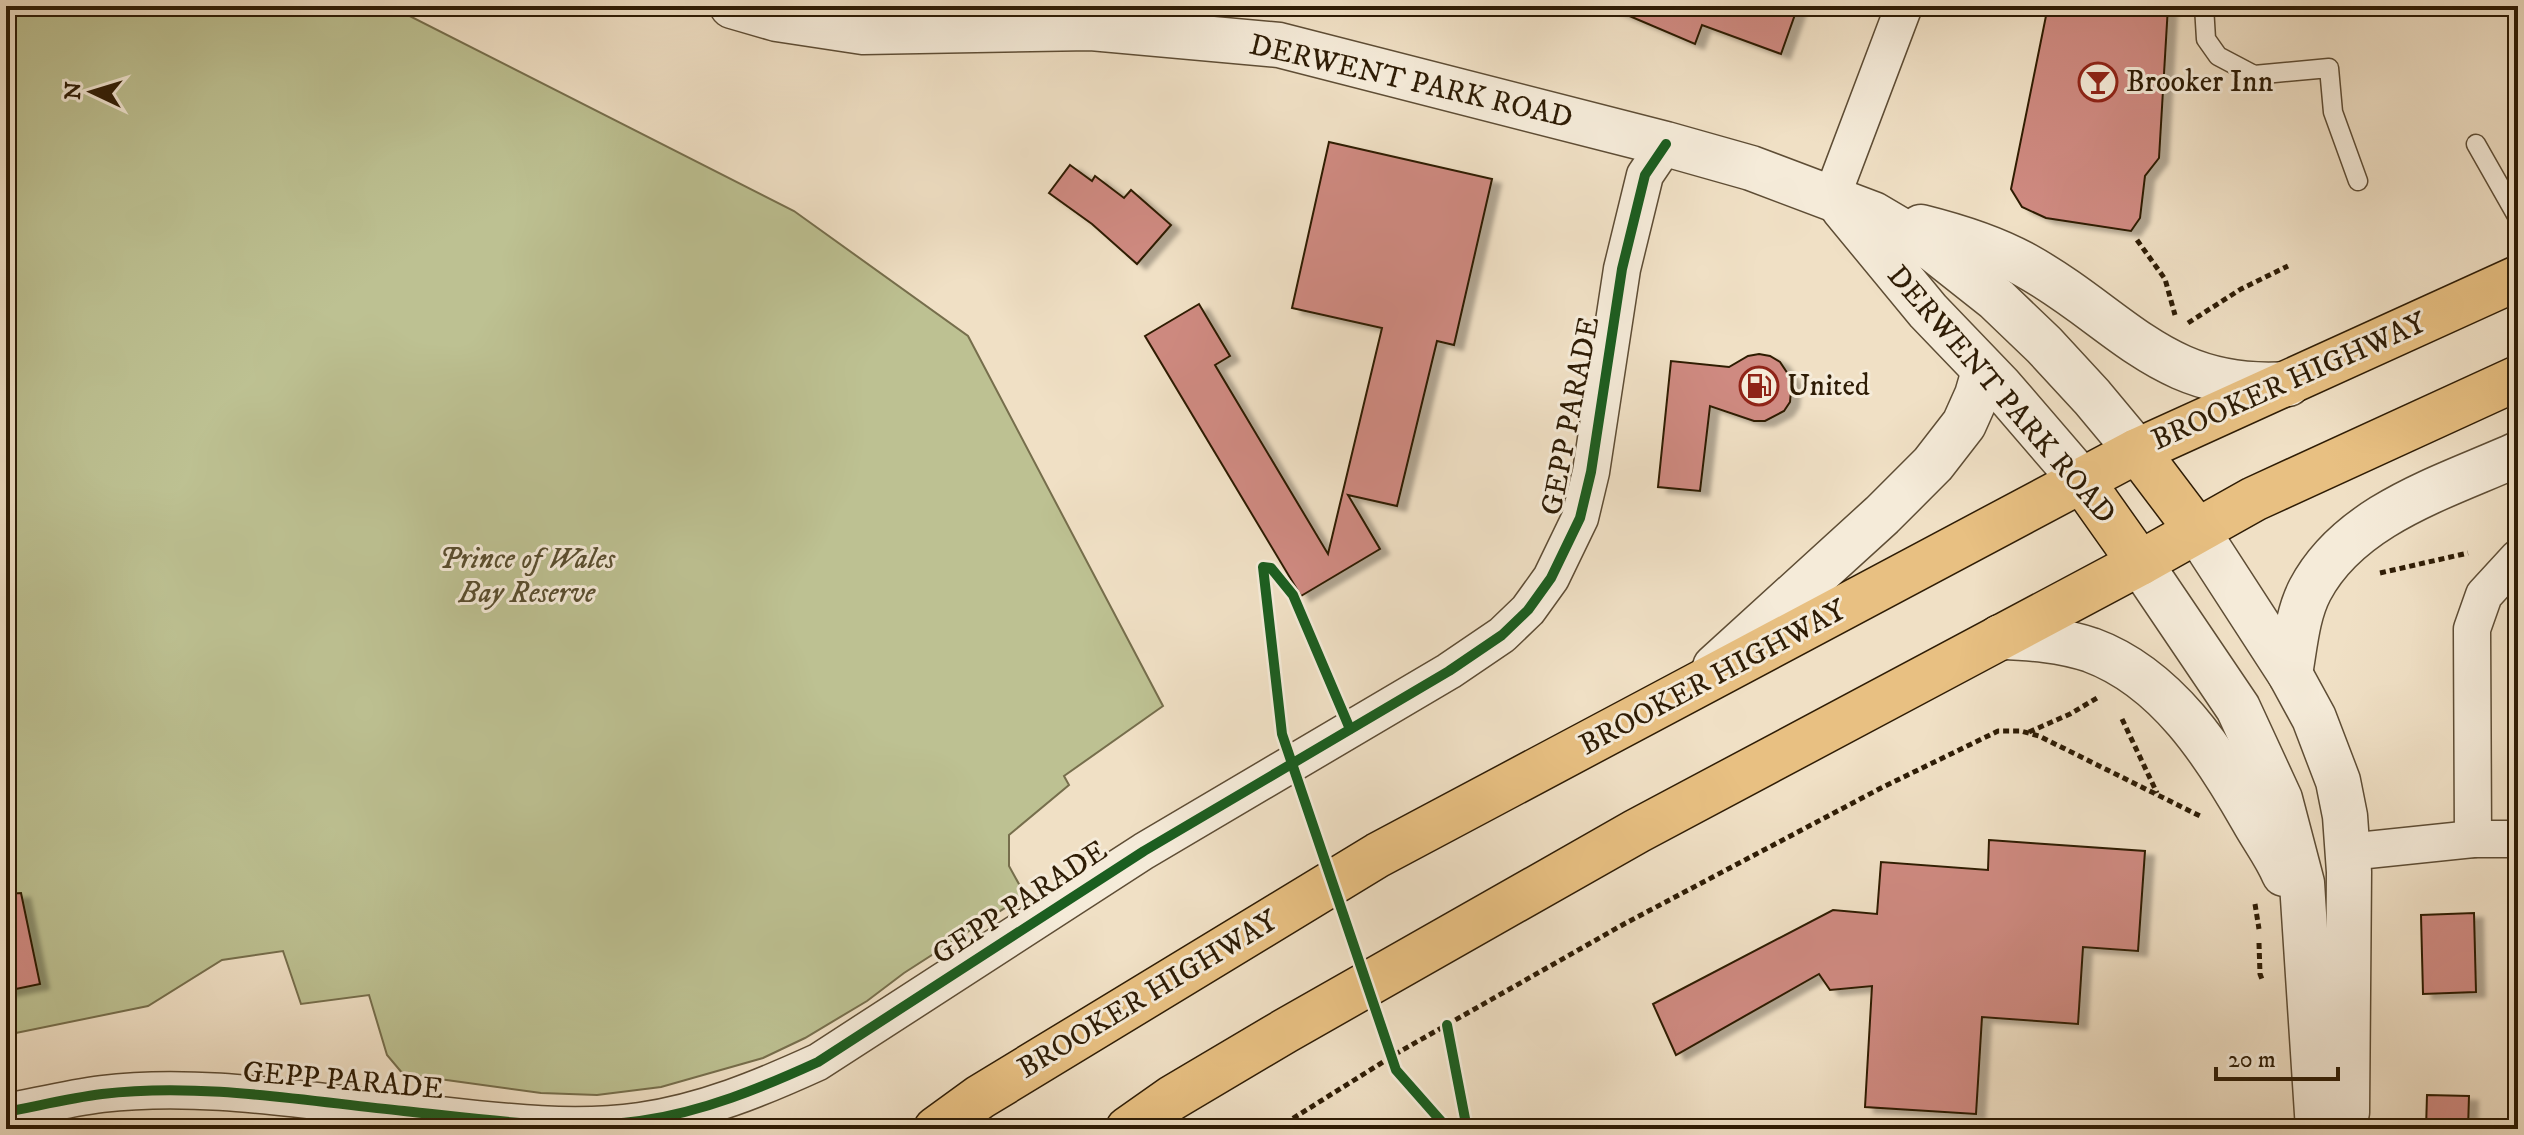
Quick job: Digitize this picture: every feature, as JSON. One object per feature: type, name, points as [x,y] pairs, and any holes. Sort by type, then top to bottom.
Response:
[{"type":"highway","name":"BROOKER HIGHWAY","points":[[936,1129],[980,1097],[1378,855],[2137,451],[2518,278]]},
{"type":"highway","points":[[1128,1129],[1172,1098],[1285,1031],[1637,831],[2254,499],[2518,378]]},
{"type":"highway","name":"DERWENT PARK ROAD","points":[[2137,451],[2196,529]]},
{"type":"highway","name":"DERWENT PARK ROAD","points":[[2082,481],[2140,563]]},
{"type":"street","name":"DERWENT PARK ROAD","points":[[732,6],[777,19],[863,32],[1091,28],[1279,45],[1666,144],[1763,172],[1847,205],[1934,250],[1996,299],[2054,355],[2137,451]]},
{"type":"street","points":[[1904,6],[1847,205],[1960,237],[2026,265],[2158,357],[2185,371],[2234,383],[2288,384]]},
{"type":"street","name":"GEPP PARADE","points":[[6,1112],[102,1094],[168,1091],[502,1121],[575,1124],[639,1121],[703,1108],[764,1087],[818,1062],[1144,851],[1449,671],[1502,635],[1528,610],[1551,578],[1580,518],[1591,472],[1622,269],[1645,175],[1666,144]]},
{"type":"street","name":"DERWENT PARK ROAD","points":[[1847,205],[1928,311],[2082,481]]},
{"type":"street","points":[[1690,690],[1882,515],[1933,464],[1964,424],[1984,371]]},
{"type":"street","points":[[2290,674],[2310,591],[2342,547],[2397,509],[2518,454]]},
{"type":"street","name":"DERWENT PARK ROAD","points":[[2196,529],[2290,674],[2314,718],[2338,781],[2348,852],[2347,1112],[2343,1129]]},
{"type":"street","points":[[2473,839],[2472,629],[2484,595],[2518,558]]},
{"type":"street","name":"DERWENT PARK ROAD","points":[[2140,563],[2238,708],[2280,799],[2302,883],[2318,1129]]},
{"type":"street","points":[[2000,637],[2041,639],[2094,651],[2138,676],[2172,706],[2224,769],[2282,870],[2307,944]]},
{"type":"street","points":[[2348,852],[2473,839],[2518,839]]},
{"type":"lane","points":[[2204,6],[2206,39],[2218,56],[2254,75],[2329,68],[2333,112],[2358,181]]},
{"type":"lane","points":[[2476,144],[2518,218]]},
{"type":"path","points":[[2137,240],[2165,279],[2175,322]]},
{"type":"path","points":[[2181,329],[2222,300],[2288,266]]},
{"type":"path","points":[[2369,575],[2471,552]]},
{"type":"path","points":[[2029,732],[2070,714],[2101,695]]},
{"type":"path","points":[[2117,708],[2158,795]]},
{"type":"path","points":[[1276,1129],[1399,1052],[1624,924],[1881,788],[1998,731],[2029,732],[2204,819]]},
{"type":"path","points":[[2252,891],[2263,982]]},
{"type":"path","points":[[1447,1025],[1450,1040]]},
{"type":"path","points":[[1386,1041],[1396,1070]]},
{"type":"green space","name":"Prince of Wales Bay Reserve","points":[[6,6],[390,6],[794,211],[968,336],[1163,706],[1064,776],[1069,785],[1009,835],[1009,866],[1025,895],[904,973],[867,1001],[805,1038],[763,1058],[661,1087],[597,1095],[541,1093],[403,1074],[387,1055],[369,995],[301,1004],[283,951],[222,960],[148,1006],[6,1035]]},
{"type":"building","points":[[1606,6],[1798,6],[1781,54],[1702,25],[1695,44]]},
{"type":"building","name":"Brooker Inn","points":[[2048,6],[2168,6],[2159,158],[2145,176],[2140,218],[2131,231],[2046,218],[2022,207],[2011,189]]},
{"type":"building","points":[[1329,142],[1492,179],[1454,345],[1437,341],[1397,506],[1348,495],[1380,549],[1301,596],[1145,336],[1199,304],[1230,356],[1215,365],[1328,554],[1382,328],[1292,308]]},
{"type":"building","points":[[1070,165],[1092,181],[1095,176],[1124,198],[1131,190],[1171,225],[1137,264],[1092,224],[1049,193]]},
{"type":"building","points":[[1759,354],[1780,362],[1792,380],[1790,402],[1784,411],[1765,421],[1754,421],[1710,406],[1700,491],[1658,487],[1671,361],[1729,367],[1748,356]]},
{"type":"building","points":[[1989,840],[2145,851],[2138,951],[2083,947],[2078,1024],[1982,1017],[1976,1114],[1865,1107],[1872,986],[1830,990],[1819,974],[1676,1055],[1653,1004],[1833,910],[1877,914],[1881,862],[1988,870]]},
{"type":"building","points":[[21,893],[40,984],[6,991],[6,894]]},
{"type":"building","points":[[2474,913],[2476,992],[2423,994],[2421,915]]},
{"type":"building","points":[[2427,1095],[2469,1096],[2468,1129],[2426,1129]]},
{"type":"cycle path","points":[[6,1112],[102,1094],[177,1090],[253,1094],[522,1123],[611,1124],[663,1117],[709,1105],[818,1062],[1144,851],[1449,671],[1502,635],[1528,610],[1551,578],[1580,518],[1591,472],[1622,269],[1645,175],[1666,144]]},
{"type":"cycle path","points":[[1350,729],[1293,595],[1271,568],[1263,567],[1282,734],[1396,1070],[1448,1129]]},
{"type":"cycle path","points":[[1447,1025],[1467,1129]]},
{"type":"place","name":"Brooker Inn","points":[[2098,82]]},
{"type":"place","name":"United","points":[[1759,386]]}]
